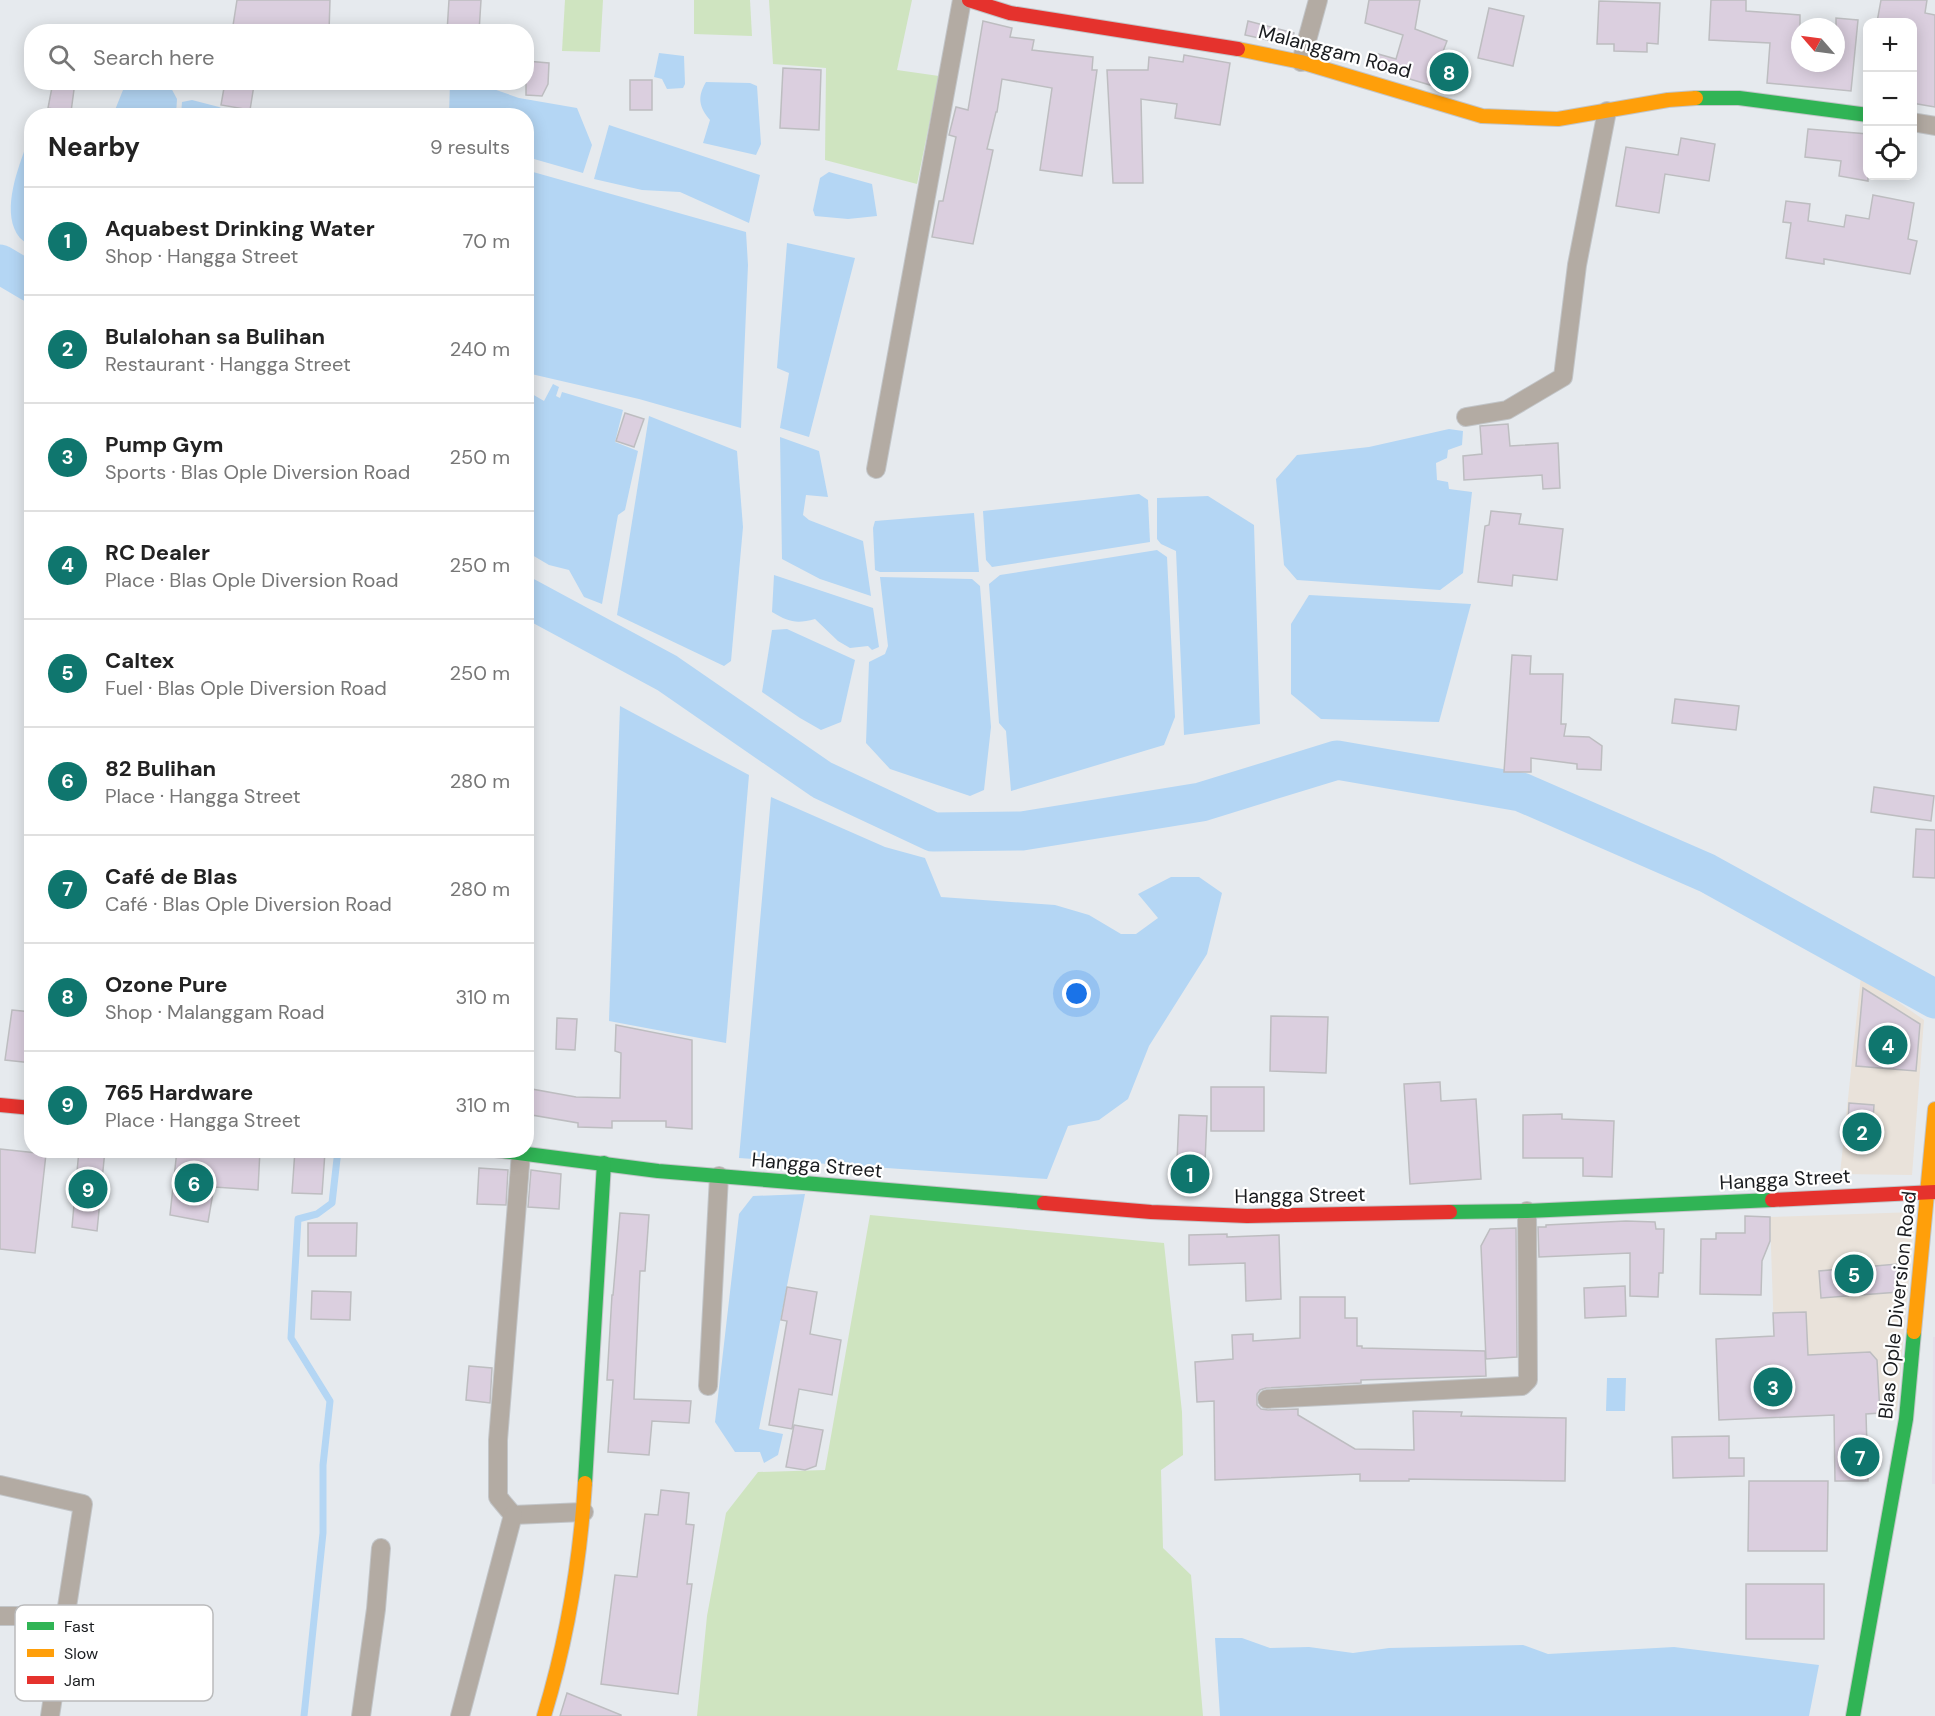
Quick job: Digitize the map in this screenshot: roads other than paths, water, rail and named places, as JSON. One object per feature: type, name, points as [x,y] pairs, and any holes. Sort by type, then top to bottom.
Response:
[{"type":"street","points":[[876,469],[962,0]]},
{"type":"street","name":"Malanggam Road","points":[[969,0],[1010,13],[1228,47],[1301,62],[1482,116],[1558,119],[1668,100],[1695,98],[1738,98],[1863,114]]},
{"type":"street","points":[[1301,62],[1318,0]]},
{"type":"street","points":[[1466,417],[1507,410],[1563,377],[1577,265],[1607,111]]},
{"type":"street","points":[[1917,124],[1935,126]]},
{"type":"street","points":[[0,1105],[24,1107]]},
{"type":"street","name":"Blas Ople Diversion Road","points":[[1853,1716],[1906,1419],[1931,1192],[1935,1109]]},
{"type":"street","name":"Hangga Street","points":[[534,1155],[658,1171],[1139,1211],[1247,1216],[1527,1211],[1931,1192]]},
{"type":"street","points":[[513,1515],[498,1497],[498,1440],[521,1158]]},
{"type":"street","points":[[544,1716],[556,1681],[573,1600],[584,1512],[604,1163]]},
{"type":"street","points":[[708,1386],[718,1176]]},
{"type":"street","points":[[1267,1399],[1522,1386],[1528,1380],[1527,1211]]},
{"type":"street","points":[[0,1485],[83,1504],[67,1605]]},
{"type":"street","points":[[513,1515],[584,1512]]},
{"type":"street","points":[[460,1716],[513,1515]]},
{"type":"street","points":[[361,1716],[376,1609],[381,1548]]},
{"type":"street","points":[[50,1716],[52,1701]]},
{"type":"water","points":[[659,53],[684,56],[685,84],[683,88],[667,89],[662,79],[654,77]]},
{"type":"water","points":[[706,82],[750,83],[757,86],[761,144],[756,155],[703,143],[710,120],[700,102],[701,92]]},
{"type":"water","points":[[123,90],[172,90],[177,99],[176,108],[116,108]]},
{"type":"water","points":[[450,90],[496,90],[519,98],[577,108],[592,145],[583,173],[534,159],[534,108],[449,108]]},
{"type":"water","points":[[192,100],[221,108],[182,108],[182,102]]},
{"type":"water","points":[[609,125],[760,175],[749,223],[680,192],[642,190],[594,179]]},
{"type":"water","points":[[24,152],[24,241],[14,229],[12,218],[12,194]]},
{"type":"water","points":[[534,172],[746,232],[748,265],[741,428],[639,399],[534,375]]},
{"type":"water","points":[[829,172],[872,184],[877,216],[848,219],[815,216],[813,210],[820,178]]},
{"type":"water","points":[[787,243],[855,258],[809,437],[780,428],[789,373],[777,368]]},
{"type":"water","points":[[553,384],[559,387],[556,396],[560,398],[562,392],[623,410],[615,442],[638,451],[625,510],[618,515],[602,604],[584,597],[569,570],[549,565],[534,556],[534,395],[544,401]]},
{"type":"water","points":[[649,416],[737,451],[743,527],[731,661],[724,666],[617,615]]},
{"type":"water","points":[[1449,429],[1463,431],[1462,445],[1448,450],[1447,458],[1436,463],[1437,480],[1448,482],[1449,489],[1472,492],[1463,573],[1440,590],[1297,580],[1284,565],[1276,479],[1297,455],[1369,447]]},
{"type":"water","points":[[780,437],[819,451],[828,497],[806,495],[803,515],[809,520],[863,541],[871,596],[820,579],[782,559]]},
{"type":"water","points":[[1139,494],[1148,500],[1150,542],[992,567],[986,560],[983,511]]},
{"type":"water","points":[[1208,496],[1254,525],[1260,724],[1184,735],[1176,551],[1161,544],[1157,539],[1157,498]]},
{"type":"water","points":[[974,513],[979,572],[880,572],[875,570],[873,528],[875,521]]},
{"type":"water","points":[[1157,550],[1167,557],[1175,717],[1164,745],[1011,791],[1006,731],[999,723],[989,584],[1000,575]]},
{"type":"water","points":[[774,575],[873,608],[879,647],[872,650],[868,646],[850,648],[838,641],[815,619],[793,621],[772,612]]},
{"type":"water","points":[[880,577],[972,579],[980,586],[991,727],[984,790],[970,796],[890,769],[866,743],[869,662],[885,654],[888,646]]},
{"type":"water","points":[[1309,595],[1471,604],[1439,722],[1321,719],[1291,694],[1291,624]]},
{"type":"water","points":[[787,629],[855,660],[841,722],[821,730],[762,692],[772,630]]},
{"type":"water","points":[[620,706],[749,775],[726,1043],[609,1021]]},
{"type":"water","points":[[771,797],[885,847],[925,858],[941,897],[1055,905],[1089,915],[1121,934],[1136,934],[1158,918],[1138,894],[1171,877],[1199,877],[1222,893],[1207,954],[1149,1046],[1128,1099],[1099,1120],[1068,1126],[1047,1179],[739,1158]]},
{"type":"water","points":[[805,1194],[759,1429],[783,1434],[778,1455],[764,1463],[760,1452],[735,1452],[715,1422],[739,1214],[753,1196]]},
{"type":"water","points":[[1607,1378],[1626,1378],[1625,1411],[1606,1411]]},
{"type":"water","points":[[1215,1638],[1242,1638],[1270,1648],[1309,1647],[1353,1653],[1389,1648],[1523,1645],[1548,1654],[1674,1647],[1819,1665],[1809,1716],[1220,1716]]},
{"type":"waterway","points":[[0,264],[24,278]]},
{"type":"waterway","points":[[534,601],[667,673],[822,780],[933,832],[1022,831],[1201,802],[1337,760],[1521,792],[1707,873],[1935,999]]},
{"type":"waterway","points":[[304,1716],[323,1533],[323,1465],[330,1401],[291,1338],[298,1219],[317,1214],[332,1203],[337,1158]]},
{"type":"place","name":"Ozone Pure","points":[[1449,72]]},
{"type":"place","name":"RC Dealer","points":[[1888,1045]]},
{"type":"place","name":"Bulalohan sa Bulihan","points":[[1862,1132]]},
{"type":"place","name":"Aquabest Drinking Water","points":[[1190,1174]]},
{"type":"place","name":"82 Bulihan","points":[[194,1183]]},
{"type":"place","name":"765 Hardware","points":[[88,1189]]},
{"type":"place","name":"Caltex","points":[[1854,1274]]},
{"type":"place","name":"Pump Gym","points":[[1773,1387]]},
{"type":"place","name":"Café de Blas","points":[[1860,1457]]}]
